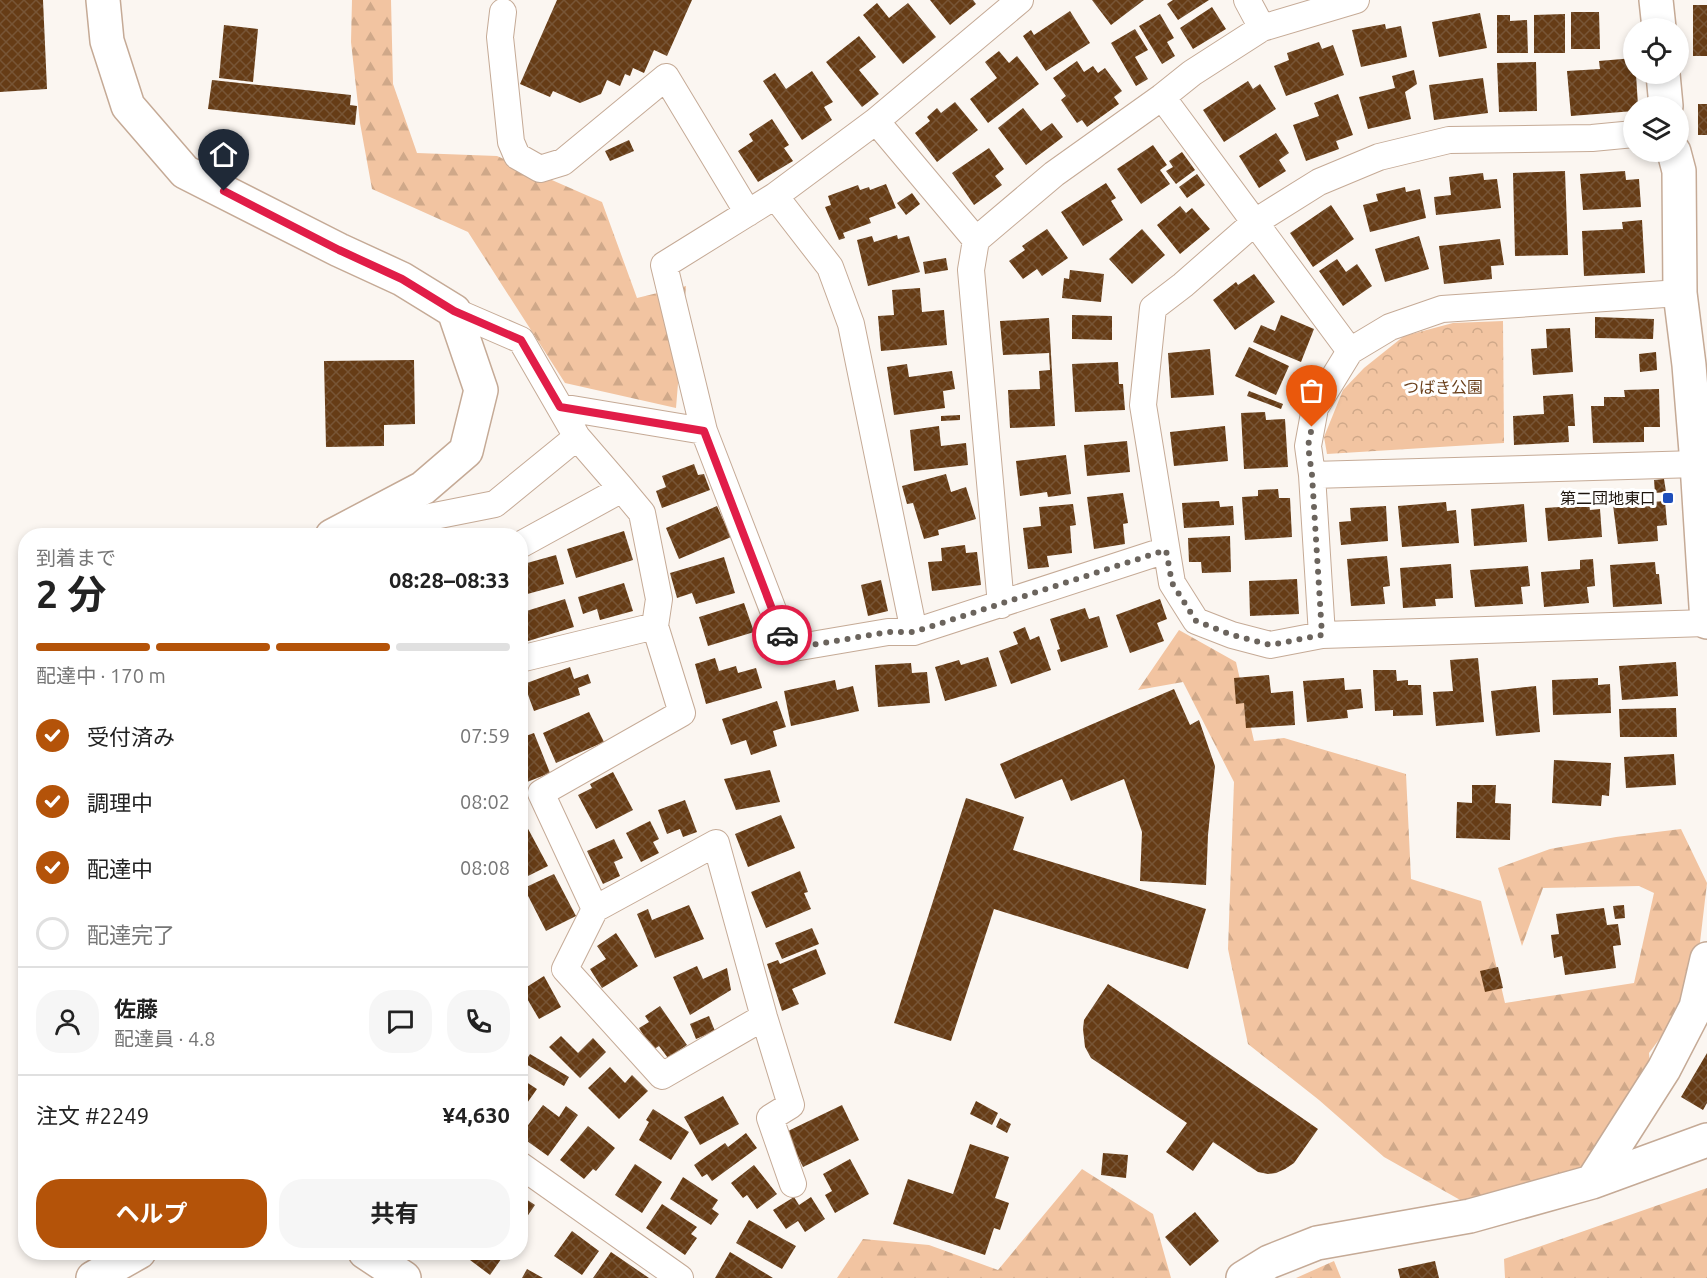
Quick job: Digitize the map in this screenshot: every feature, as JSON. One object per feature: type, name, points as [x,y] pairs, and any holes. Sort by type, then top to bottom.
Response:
[{"type":"street","points":[[103,0],[107,42],[128,106],[185,172],[339,250],[402,279],[454,311],[521,340],[577,437],[642,513],[659,598],[655,626],[682,713],[531,797],[595,909]]},
{"type":"street","points":[[1020,0],[876,121],[775,196],[664,265],[704,431],[788,649],[888,632],[914,632],[1166,550]]},
{"type":"street","points":[[1247,0],[1263,28]]},
{"type":"street","points":[[1001,605],[971,270],[976,240],[1054,174],[1192,73],[1263,28],[1356,0]]},
{"type":"street","points":[[1656,0],[1658,18]]},
{"type":"street","points":[[503,12],[500,37],[511,142],[517,156],[540,169],[564,162],[666,77],[748,213]]},
{"type":"street","points":[[1162,97],[1350,351]]},
{"type":"street","points":[[876,121],[976,240]]},
{"type":"street","points":[[1623,135],[1592,138],[1449,140],[1379,157],[1319,182],[1255,222],[1153,308],[1143,405],[1172,583],[1196,621],[1232,635],[1270,645],[1322,635],[1707,623],[1697,464],[1698,366],[1680,293],[1687,164]]},
{"type":"street","points":[[775,196],[830,267],[851,324],[914,632]]},
{"type":"street","points":[[1322,635],[1312,475],[1308,446],[1315,408],[1350,351],[1390,327],[1442,309],[1680,293]]},
{"type":"street","points":[[347,528],[423,488],[466,451],[481,390],[454,311]]},
{"type":"street","points":[[560,407],[704,431]]},
{"type":"street","points":[[376,528],[495,504],[577,437]]},
{"type":"street","points":[[1312,475],[1697,464]]},
{"type":"street","points":[[528,541],[622,489]]},
{"type":"street","points":[[528,657],[655,626]]},
{"type":"street","points":[[764,1017],[662,1076],[565,969],[595,909],[716,843],[790,1105],[770,1118],[793,1184]]},
{"type":"street","points":[[1592,1182],[1664,1069],[1696,1007],[1707,959]]},
{"type":"street","points":[[1243,1278],[1269,1262],[1317,1243],[1470,1216],[1592,1182],[1707,1140]]},
{"type":"street","points":[[528,1171],[680,1278]]},
{"type":"street","points":[[93,1278],[125,1260]]},
{"type":"street","points":[[377,1260],[404,1278]]},
{"type":"green space","points":[[352,0],[391,0],[393,84],[417,153],[497,156],[602,202],[637,298],[686,286],[676,408],[565,383],[468,232],[372,189],[360,123],[351,42]]},
{"type":"green space","name":"つばき公園","points":[[1503,321],[1504,443],[1327,454],[1324,437],[1343,390],[1364,368],[1404,336],[1453,323]]},
{"type":"green space","points":[[1179,630],[1236,662],[1254,741],[1284,738],[1406,774],[1411,879],[1481,901],[1505,1003],[1634,983],[1654,893],[1639,886],[1543,888],[1522,946],[1498,868],[1550,849],[1616,837],[1681,829],[1707,883],[1694,993],[1649,1053],[1652,1093],[1607,1161],[1462,1201],[1384,1157],[1319,1100],[1248,1044],[1228,949],[1234,782],[1183,682],[1138,690]]},
{"type":"green space","points":[[1082,1169],[1153,1214],[1171,1278],[837,1278],[863,1239],[929,1245],[998,1270]]},
{"type":"green space","points":[[1707,1188],[1707,1278],[1505,1278],[1504,1259]]},
{"type":"green space","points":[[1334,1261],[1341,1278],[1296,1278]]},
{"type":"building","points":[[0,0],[43,0],[47,89],[0,92]]},
{"type":"building","points":[[557,0],[692,0],[667,56],[654,50],[644,73],[633,68],[630,76],[625,74],[620,86],[607,80],[601,94],[580,103],[553,91],[550,97],[520,84]]},
{"type":"building","points":[[930,0],[973,0],[976,4],[950,25]]},
{"type":"building","points":[[1092,0],[1144,0],[1111,25]]},
{"type":"building","points":[[1173,0],[1209,0],[1178,20],[1167,4]]},
{"type":"building","points":[[877,3],[889,18],[908,3],[936,37],[903,64],[863,15]]},
{"type":"building","points":[[1693,5],[1707,5],[1707,56],[1693,56]]},
{"type":"building","points":[[1212,7],[1226,29],[1193,49],[1180,28]]},
{"type":"building","points":[[1070,11],[1090,43],[1046,71],[1023,36],[1031,30],[1034,35]]},
{"type":"building","points":[[1571,12],[1599,12],[1600,49],[1571,49]]},
{"type":"building","points":[[1480,13],[1487,48],[1439,57],[1432,22]]},
{"type":"building","points":[[1160,14],[1174,38],[1167,42],[1175,56],[1162,64],[1139,26]]},
{"type":"building","points":[[1565,14],[1565,53],[1534,53],[1534,15]]},
{"type":"building","points":[[1497,15],[1510,15],[1510,21],[1527,20],[1528,53],[1497,53]]},
{"type":"building","points":[[1385,24],[1386,29],[1401,26],[1407,57],[1361,67],[1352,30]]},
{"type":"building","points":[[224,25],[258,29],[253,82],[219,78]]},
{"type":"building","points":[[1135,29],[1148,50],[1135,57],[1148,79],[1136,86],[1111,43]]},
{"type":"building","points":[[859,36],[876,57],[859,70],[879,94],[862,107],[826,62]]},
{"type":"building","points":[[1319,42],[1322,49],[1333,45],[1344,75],[1286,96],[1274,66],[1289,60],[1287,53]]},
{"type":"building","points":[[999,51],[1009,63],[1017,56],[1039,84],[988,123],[970,99],[997,78],[985,62]]},
{"type":"building","points":[[1623,59],[1623,84],[1637,84],[1637,96],[1623,96],[1623,112],[1571,116],[1567,71],[1600,69],[1599,61]]},
{"type":"building","points":[[1077,61],[1084,72],[1093,66],[1098,73],[1105,68],[1122,91],[1114,97],[1119,104],[1087,127],[1082,120],[1077,123],[1061,100],[1066,96],[1053,78]]},
{"type":"building","points":[[1536,62],[1537,111],[1499,112],[1497,63]]},
{"type":"building","points":[[1414,70],[1417,84],[1405,92],[1411,119],[1368,129],[1359,97],[1395,88],[1392,76]]},
{"type":"building","points":[[812,71],[833,102],[824,107],[832,120],[802,140],[763,81],[775,73],[786,89]]},
{"type":"building","points":[[1483,78],[1488,113],[1434,120],[1429,85]]},
{"type":"building","points":[[212,80],[351,95],[350,105],[357,106],[355,125],[208,109]]},
{"type":"building","points":[[1248,81],[1253,89],[1260,84],[1276,109],[1224,142],[1203,110]]},
{"type":"building","points":[[1338,94],[1353,135],[1336,141],[1339,149],[1306,161],[1293,125],[1319,116],[1314,103]]},
{"type":"building","points":[[955,102],[978,130],[937,162],[915,133],[930,121],[927,117],[937,108],[941,113]]},
{"type":"building","points":[[1698,104],[1707,104],[1707,135],[1698,135]]},
{"type":"building","points":[[1023,108],[1041,131],[1052,123],[1063,137],[1026,165],[998,128]]},
{"type":"building","points":[[772,119],[789,145],[784,148],[793,161],[758,182],[738,151],[753,141],[749,134]]},
{"type":"building","points":[[1276,133],[1289,153],[1279,160],[1286,171],[1259,188],[1239,156]]},
{"type":"building","points":[[629,140],[634,151],[610,161],[605,151]]},
{"type":"building","points":[[1153,145],[1167,165],[1160,170],[1170,184],[1141,204],[1117,169]]},
{"type":"building","points":[[989,148],[1004,169],[995,176],[1002,185],[974,205],[952,173]]},
{"type":"building","points":[[1182,152],[1195,170],[1176,184],[1166,171],[1173,167],[1169,161]]},
{"type":"building","points":[[1565,171],[1568,255],[1515,256],[1513,173]]},
{"type":"building","points":[[1625,171],[1626,180],[1639,179],[1641,207],[1583,210],[1580,174]]},
{"type":"building","points":[[1483,173],[1484,180],[1497,179],[1501,208],[1436,215],[1434,197],[1451,195],[1449,177]]},
{"type":"building","points":[[1197,174],[1205,185],[1187,198],[1179,187]]},
{"type":"building","points":[[1106,183],[1116,198],[1111,201],[1123,220],[1083,246],[1061,212]]},
{"type":"building","points":[[886,184],[896,208],[869,218],[871,223],[843,233],[845,238],[839,240],[825,207],[831,205],[828,196],[858,185],[860,190],[869,187],[870,190]]},
{"type":"building","points":[[1405,187],[1406,192],[1420,189],[1426,218],[1370,232],[1363,205],[1378,201],[1376,194]]},
{"type":"building","points":[[912,193],[920,204],[906,215],[897,203]]},
{"type":"building","points":[[1331,205],[1354,239],[1313,267],[1290,233]]},
{"type":"building","points":[[1180,206],[1186,213],[1192,208],[1210,229],[1180,254],[1157,225]]},
{"type":"building","points":[[1642,220],[1645,273],[1584,276],[1582,231],[1623,229],[1622,222]]},
{"type":"building","points":[[1047,229],[1068,258],[1042,276],[1037,269],[1023,279],[1009,261],[1025,250],[1022,246]]},
{"type":"building","points":[[1142,229],[1165,255],[1132,284],[1109,259]]},
{"type":"building","points":[[897,235],[898,239],[909,236],[920,272],[868,286],[857,240],[872,236],[874,242]]},
{"type":"building","points":[[1419,236],[1429,269],[1385,282],[1375,249]]},
{"type":"building","points":[[1500,239],[1504,265],[1491,266],[1492,279],[1444,284],[1439,246]]},
{"type":"building","points":[[946,258],[948,270],[925,274],[923,262]]},
{"type":"building","points":[[1337,259],[1346,272],[1357,264],[1372,286],[1343,306],[1319,271]]},
{"type":"building","points":[[1070,270],[1104,274],[1101,302],[1062,298],[1064,278],[1069,279]]},
{"type":"building","points":[[1254,274],[1275,302],[1235,330],[1213,300],[1236,282],[1238,285]]},
{"type":"building","points":[[920,288],[922,312],[944,310],[947,345],[881,351],[878,316],[894,315],[892,290]]},
{"type":"building","points":[[1072,315],[1112,316],[1112,340],[1072,339]]},
{"type":"building","points":[[1281,315],[1314,329],[1301,362],[1253,342],[1261,325],[1275,331]]},
{"type":"building","points":[[1595,317],[1654,319],[1653,339],[1595,338]]},
{"type":"building","points":[[1049,318],[1055,426],[1010,428],[1008,390],[1040,389],[1039,371],[1050,370],[1049,353],[1003,355],[1000,321]]},
{"type":"building","points":[[1570,328],[1573,372],[1533,375],[1531,349],[1547,348],[1546,329]]},
{"type":"building","points":[[1249,347],[1289,366],[1276,395],[1235,376]]},
{"type":"building","points":[[1210,349],[1214,395],[1171,398],[1168,353]]},
{"type":"building","points":[[1656,352],[1657,370],[1640,372],[1639,354]]},
{"type":"building","points":[[414,360],[415,424],[384,425],[384,446],[326,447],[324,361]]},
{"type":"building","points":[[1118,362],[1119,384],[1123,384],[1125,410],[1075,412],[1072,364]]},
{"type":"building","points":[[907,364],[909,377],[952,371],[955,389],[943,391],[945,408],[894,415],[887,367]]},
{"type":"building","points":[[1659,389],[1660,427],[1644,427],[1644,442],[1593,443],[1591,406],[1604,406],[1604,397],[1625,397],[1624,390]]},
{"type":"building","points":[[1249,391],[1283,404],[1281,409],[1247,396]]},
{"type":"building","points":[[1573,394],[1575,426],[1568,426],[1569,442],[1514,445],[1513,416],[1544,414],[1543,396]]},
{"type":"building","points":[[1265,412],[1266,420],[1285,419],[1288,467],[1244,469],[1241,413]]},
{"type":"building","points":[[960,415],[960,420],[941,421],[941,416]]},
{"type":"building","points":[[939,426],[941,446],[966,443],[968,465],[914,471],[910,430]]},
{"type":"building","points":[[1225,426],[1228,461],[1174,466],[1170,432]]},
{"type":"building","points":[[1127,441],[1130,472],[1087,476],[1084,445]]},
{"type":"building","points":[[1066,455],[1071,494],[1048,497],[1047,492],[1020,496],[1016,461]]},
{"type":"building","points":[[694,464],[698,475],[704,474],[710,490],[662,508],[656,491],[666,487],[662,476]]},
{"type":"building","points":[[946,474],[951,492],[966,487],[976,519],[938,530],[939,535],[924,539],[913,503],[907,504],[902,486]]},
{"type":"building","points":[[1664,479],[1666,492],[1655,493],[1654,480]]},
{"type":"building","points":[[1278,489],[1279,498],[1290,498],[1292,537],[1245,540],[1242,497],[1258,496],[1258,490]]},
{"type":"building","points":[[1123,493],[1128,523],[1123,524],[1125,544],[1094,549],[1087,497]]},
{"type":"building","points":[[1219,501],[1220,507],[1233,506],[1234,525],[1184,528],[1182,503]]},
{"type":"building","points":[[1665,501],[1667,525],[1657,526],[1658,541],[1618,544],[1613,505]]},
{"type":"building","points":[[1446,502],[1447,511],[1456,510],[1459,543],[1402,547],[1398,506]]},
{"type":"building","points":[[1073,504],[1076,525],[1070,526],[1072,553],[1047,556],[1049,567],[1028,569],[1023,528],[1041,526],[1039,507]]},
{"type":"building","points":[[1524,504],[1527,542],[1474,546],[1471,509]]},
{"type":"building","points":[[1589,505],[1590,510],[1600,509],[1602,537],[1548,541],[1545,508]]},
{"type":"building","points":[[717,506],[731,537],[679,559],[666,528]]},
{"type":"building","points":[[1386,506],[1388,541],[1341,545],[1339,522],[1351,521],[1350,508]]},
{"type":"building","points":[[624,531],[633,560],[576,578],[567,549]]},
{"type":"building","points":[[1230,536],[1231,572],[1202,573],[1201,562],[1189,562],[1188,538]]},
{"type":"building","points":[[965,545],[966,553],[977,552],[981,585],[932,591],[928,562],[942,561],[941,548]]},
{"type":"building","points":[[556,555],[564,584],[528,594],[528,563]]},
{"type":"building","points":[[1387,556],[1390,586],[1383,587],[1385,604],[1351,606],[1347,559]]},
{"type":"building","points":[[724,557],[735,593],[696,604],[692,593],[677,598],[670,573]]},
{"type":"building","points":[[1593,559],[1595,586],[1587,587],[1589,603],[1544,607],[1541,572],[1580,569],[1580,560]]},
{"type":"building","points":[[1655,562],[1656,574],[1659,574],[1662,604],[1613,607],[1610,565]]},
{"type":"building","points":[[1451,564],[1453,598],[1435,599],[1436,606],[1403,608],[1400,568]]},
{"type":"building","points":[[1528,566],[1530,586],[1521,587],[1523,604],[1475,607],[1470,570]]},
{"type":"building","points":[[1297,579],[1299,614],[1250,616],[1249,581]]},
{"type":"building","points":[[881,580],[888,611],[868,616],[861,585]]},
{"type":"building","points":[[624,583],[633,611],[600,620],[597,609],[583,614],[578,597]]},
{"type":"building","points":[[565,599],[574,627],[528,641],[528,611]]},
{"type":"building","points":[[1160,599],[1167,619],[1157,623],[1164,641],[1130,653],[1116,615]]},
{"type":"building","points":[[744,603],[754,632],[708,646],[699,617]]},
{"type":"building","points":[[1085,608],[1089,619],[1099,616],[1108,647],[1061,662],[1057,650],[1060,649],[1050,619]]},
{"type":"building","points":[[1025,627],[1030,640],[1039,636],[1051,670],[1011,684],[999,651],[1018,644],[1013,632]]},
{"type":"building","points":[[988,657],[997,686],[945,701],[935,667],[959,660],[961,665]]},
{"type":"building","points":[[715,658],[719,671],[736,666],[738,673],[756,668],[762,688],[706,704],[695,664]]},
{"type":"building","points":[[1478,658],[1484,722],[1436,726],[1433,692],[1453,691],[1450,660]]},
{"type":"building","points":[[1676,662],[1678,696],[1622,700],[1619,666]]},
{"type":"building","points":[[911,663],[912,673],[927,672],[930,703],[878,707],[875,665]]},
{"type":"building","points":[[570,667],[574,679],[588,674],[591,683],[578,688],[580,695],[534,711],[528,695],[528,683]]},
{"type":"building","points":[[1373,670],[1396,670],[1397,681],[1408,680],[1408,685],[1421,685],[1423,715],[1393,716],[1393,710],[1375,711]]},
{"type":"building","points":[[1269,675],[1271,693],[1293,691],[1295,725],[1246,728],[1244,703],[1236,704],[1234,678]]},
{"type":"building","points":[[1344,678],[1345,690],[1361,689],[1363,708],[1347,710],[1348,718],[1307,722],[1303,681]]},
{"type":"building","points":[[1598,678],[1598,685],[1610,684],[1611,713],[1553,715],[1552,680]]},
{"type":"building","points":[[835,680],[837,690],[853,686],[859,711],[791,726],[784,691]]},
{"type":"building","points":[[1536,686],[1540,732],[1496,736],[1491,691]]},
{"type":"building","points":[[1174,689],[1190,725],[1199,720],[1215,766],[1206,885],[1140,881],[1142,832],[1124,779],[1071,801],[1062,779],[1015,799],[1000,764]]},
{"type":"building","points":[[777,701],[786,727],[773,731],[777,746],[751,755],[746,740],[731,745],[722,719]]},
{"type":"building","points":[[1676,708],[1677,737],[1620,737],[1619,709]]},
{"type":"building","points":[[589,712],[604,742],[556,763],[543,733]]},
{"type":"building","points":[[534,733],[550,773],[528,782],[528,735]]},
{"type":"building","points":[[1674,754],[1676,785],[1626,788],[1624,757]]},
{"type":"building","points":[[1554,760],[1611,763],[1609,796],[1602,795],[1601,806],[1552,803]]},
{"type":"building","points":[[770,770],[780,802],[736,810],[724,779]]},
{"type":"building","points":[[613,772],[633,810],[596,829],[578,795],[592,788],[590,784]]},
{"type":"building","points":[[1472,785],[1496,785],[1495,803],[1511,804],[1510,840],[1456,838],[1457,802],[1472,803]]},
{"type":"building","points":[[966,798],[1024,817],[1013,850],[1206,909],[1188,969],[994,909],[951,1041],[894,1023]]},
{"type":"building","points":[[685,800],[697,832],[683,837],[680,829],[667,834],[658,810]]},
{"type":"building","points":[[781,815],[795,848],[748,867],[735,834]]},
{"type":"building","points":[[650,821],[659,839],[653,842],[659,853],[641,862],[626,833]]},
{"type":"building","points":[[528,829],[548,866],[528,876]]},
{"type":"building","points":[[614,839],[623,858],[614,862],[620,876],[603,884],[587,851]]},
{"type":"building","points":[[800,871],[808,892],[804,893],[811,909],[766,928],[751,892]]},
{"type":"building","points":[[554,874],[576,916],[546,931],[528,896],[528,886]]},
{"type":"building","points":[[689,905],[704,939],[655,958],[637,914],[648,909],[652,920]]},
{"type":"building","points":[[1624,905],[1625,918],[1615,919],[1613,906]]},
{"type":"building","points":[[1604,908],[1607,925],[1618,924],[1621,945],[1613,946],[1616,968],[1565,975],[1562,956],[1554,958],[1551,935],[1559,934],[1556,914]]},
{"type":"building","points":[[812,928],[819,944],[782,959],[775,943]]},
{"type":"building","points":[[616,933],[638,966],[602,988],[590,969],[606,959],[597,946]]},
{"type":"building","points":[[816,949],[826,974],[792,989],[799,1004],[782,1011],[767,964],[778,960],[780,964]]},
{"type":"building","points":[[697,966],[703,979],[727,968],[731,990],[690,1015],[673,977]]},
{"type":"building","points":[[1498,967],[1503,988],[1485,992],[1480,971]]},
{"type":"building","points":[[544,976],[561,1007],[539,1019],[528,1000],[528,986]]},
{"type":"building","points":[[1108,984],[1318,1129],[1294,1163],[1276,1173],[1258,1172],[1213,1142],[1193,1171],[1166,1152],[1187,1123],[1091,1058],[1085,1047],[1084,1020]]},
{"type":"building","points":[[660,1006],[687,1045],[668,1058],[659,1046],[653,1050],[639,1028],[649,1022],[645,1016]]},
{"type":"building","points":[[709,1016],[715,1031],[696,1039],[690,1024]]},
{"type":"building","points":[[561,1036],[578,1053],[593,1038],[606,1052],[580,1078],[549,1047]]},
{"type":"building","points":[[1707,1053],[1707,1103],[1703,1110],[1681,1097]]},
{"type":"building","points":[[530,1054],[569,1077],[564,1086],[528,1065]]},
{"type":"building","points":[[610,1067],[625,1083],[632,1075],[648,1091],[619,1119],[588,1088]]},
{"type":"building","points":[[528,1083],[537,1089],[528,1102]]},
{"type":"building","points":[[723,1096],[739,1124],[700,1145],[684,1117]]},
{"type":"building","points":[[976,1101],[998,1113],[992,1125],[970,1114]]},
{"type":"building","points":[[543,1105],[559,1117],[566,1106],[578,1115],[548,1156],[528,1142],[528,1125]]},
{"type":"building","points":[[842,1105],[859,1140],[803,1167],[786,1132]]},
{"type":"building","points":[[653,1109],[689,1132],[671,1160],[639,1140],[649,1122],[646,1120]]},
{"type":"building","points":[[1000,1118],[1011,1124],[1007,1133],[996,1127]]},
{"type":"building","points":[[588,1126],[615,1148],[596,1171],[593,1169],[584,1179],[560,1160]]},
{"type":"building","points":[[746,1133],[757,1148],[712,1181],[707,1174],[702,1177],[694,1165],[725,1143],[728,1147]]},
{"type":"building","points":[[970,1144],[1009,1157],[995,1198],[1009,1203],[1000,1230],[994,1228],[985,1255],[893,1224],[908,1179],[953,1194]]},
{"type":"building","points":[[1103,1153],[1128,1155],[1126,1178],[1101,1175]]},
{"type":"building","points":[[850,1159],[869,1194],[835,1213],[825,1195],[832,1191],[823,1174]]},
{"type":"building","points":[[635,1164],[662,1182],[642,1213],[615,1195]]},
{"type":"building","points":[[754,1165],[777,1194],[757,1209],[747,1195],[743,1198],[731,1183]]},
{"type":"building","points":[[683,1177],[718,1200],[712,1209],[719,1214],[711,1225],[670,1199]]},
{"type":"building","points":[[794,1197],[799,1205],[811,1197],[825,1219],[805,1232],[798,1221],[786,1229],[773,1210]]},
{"type":"building","points":[[528,1200],[535,1205],[528,1215]]},
{"type":"building","points":[[662,1204],[697,1227],[691,1234],[697,1238],[685,1255],[646,1228]]},
{"type":"building","points":[[1195,1212],[1219,1241],[1190,1266],[1165,1237]]},
{"type":"building","points":[[749,1220],[796,1246],[782,1269],[736,1243]]},
{"type":"building","points":[[572,1231],[599,1251],[582,1275],[554,1256]]},
{"type":"building","points":[[611,1252],[649,1278],[593,1278]]},
{"type":"building","points":[[730,1252],[773,1278],[715,1278]]},
{"type":"building","points":[[470,1260],[500,1260],[490,1275]]},
{"type":"building","points":[[1435,1261],[1439,1278],[1400,1278],[1398,1269]]},
{"type":"building","points":[[527,1269],[543,1278],[522,1278]]},
{"type":"way so far","points":[[782,635],[788,649],[888,632],[914,632],[1166,550],[1172,583],[1196,621],[1232,635],[1270,645],[1322,635],[1312,475],[1308,446],[1312,427]]},
{"type":"place","name":"第二団地東口","points":[[1668,498]]},
{"type":"route","points":[[224,191],[339,250],[402,279],[454,311],[521,340],[560,407],[704,431],[782,635]]}]
